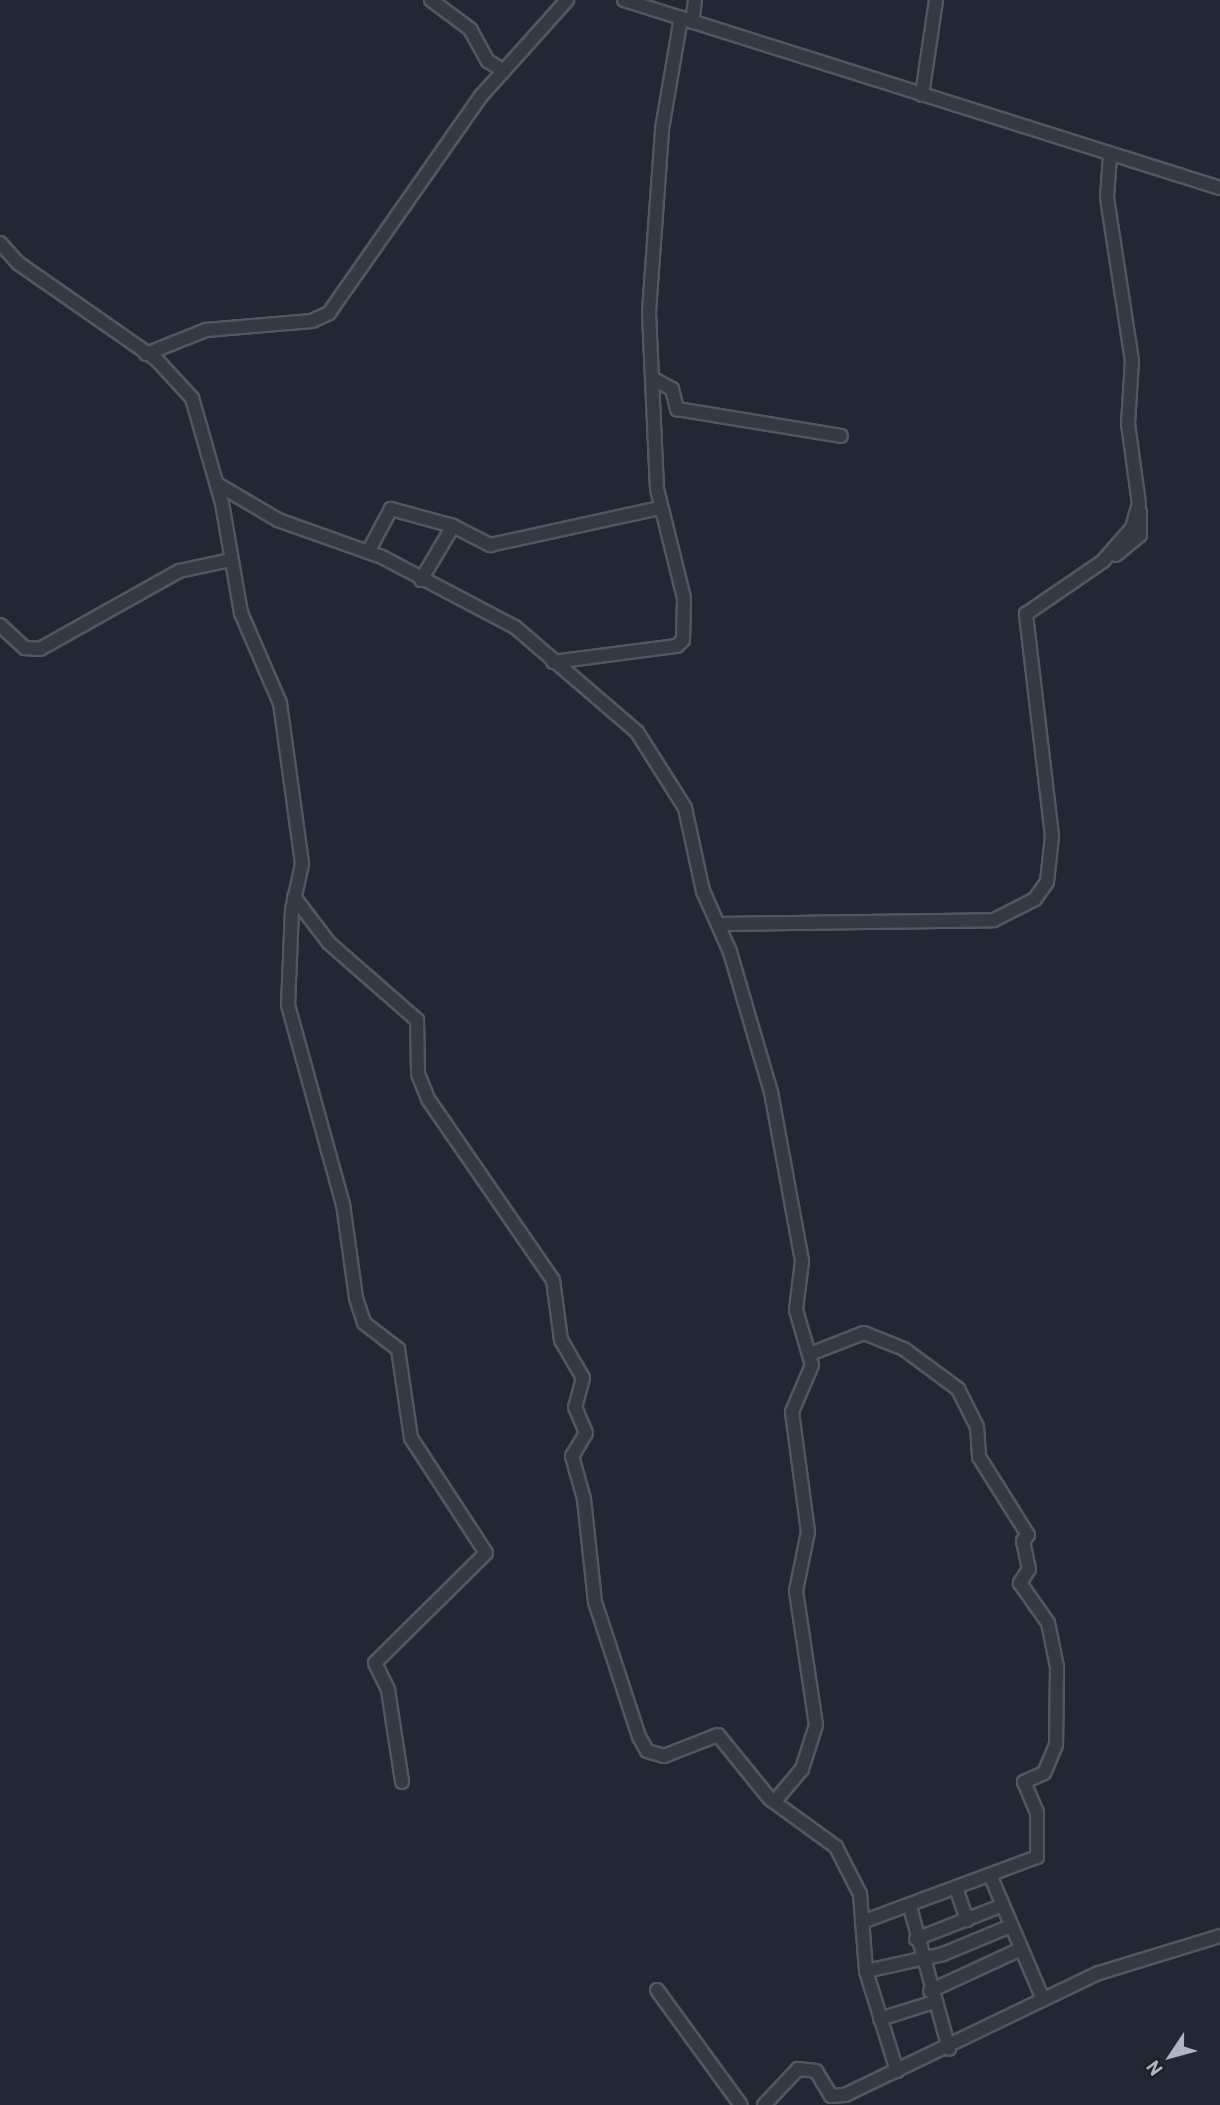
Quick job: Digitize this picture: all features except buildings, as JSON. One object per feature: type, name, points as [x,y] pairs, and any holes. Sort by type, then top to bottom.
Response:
[{"type":"street","points":[[431,0],[470,29],[488,61],[502,70]]},
{"type":"street","points":[[146,354],[206,331],[312,321],[329,313],[502,70],[567,0]]},
{"type":"street","points":[[624,0],[1110,156],[1220,188]]},
{"type":"street","points":[[553,662],[680,645],[684,598],[659,508],[649,285],[662,129],[687,20],[695,0]]},
{"type":"street","points":[[922,95],[936,0]]},
{"type":"street","points":[[719,924],[994,920],[1035,899],[1052,852],[1026,614],[1140,535],[1139,504],[1128,424],[1132,361],[1107,197],[1110,156]]},
{"type":"street","points":[[0,243],[18,263],[146,354],[192,398],[217,484],[240,613],[285,723],[302,842],[294,897],[288,1005],[340,1191],[356,1298],[364,1322],[398,1349],[411,1438],[486,1553],[375,1663],[388,1690],[402,1782]]},
{"type":"street","points":[[652,378],[672,389],[677,409],[841,436]]},
{"type":"street","points":[[217,484],[278,520],[368,552],[503,619],[638,732],[668,774],[691,825],[703,891],[719,924],[771,1091],[802,1261],[796,1310],[813,1364],[792,1412],[808,1532],[796,1591],[816,1725],[802,1769],[774,1802]]},
{"type":"street","points":[[368,552],[391,509],[453,526],[490,545],[659,508]]},
{"type":"street","points":[[421,580],[453,526]]},
{"type":"street","points":[[0,625],[25,648],[40,649],[179,571],[230,560]]},
{"type":"street","points":[[294,897],[329,943],[417,1020],[418,1074],[428,1099],[552,1280],[561,1340],[583,1378],[575,1407],[586,1433],[572,1456],[584,1499],[594,1602],[639,1737],[647,1751],[664,1756],[718,1735],[774,1802],[836,1847],[860,1894],[866,1971],[897,2071]]},
{"type":"street","points":[[810,1354],[864,1333],[936,1368],[962,1393],[982,1444],[979,1457],[1028,1535],[1023,1541],[1029,1569],[1020,1583],[1048,1623],[1055,1646],[1056,1745],[1031,1797],[1040,1854],[910,1908],[862,1922]]},
{"type":"street","points":[[990,1875],[1043,1999]]},
{"type":"street","points":[[956,1888],[967,1920]]},
{"type":"street","points":[[916,1939],[1003,1905]]},
{"type":"street","points":[[910,1908],[921,1961],[949,2049]]},
{"type":"street","points":[[866,1971],[921,1961],[1012,1926]]},
{"type":"street","points":[[764,2105],[789,2074],[806,2067],[831,2096],[840,2100],[897,2071],[949,2049],[1043,1999],[1099,1973],[1220,1936]]},
{"type":"street","points":[[880,2018],[932,1996],[1021,1949]]},
{"type":"street","points":[[657,1990],[741,2105]]}]
